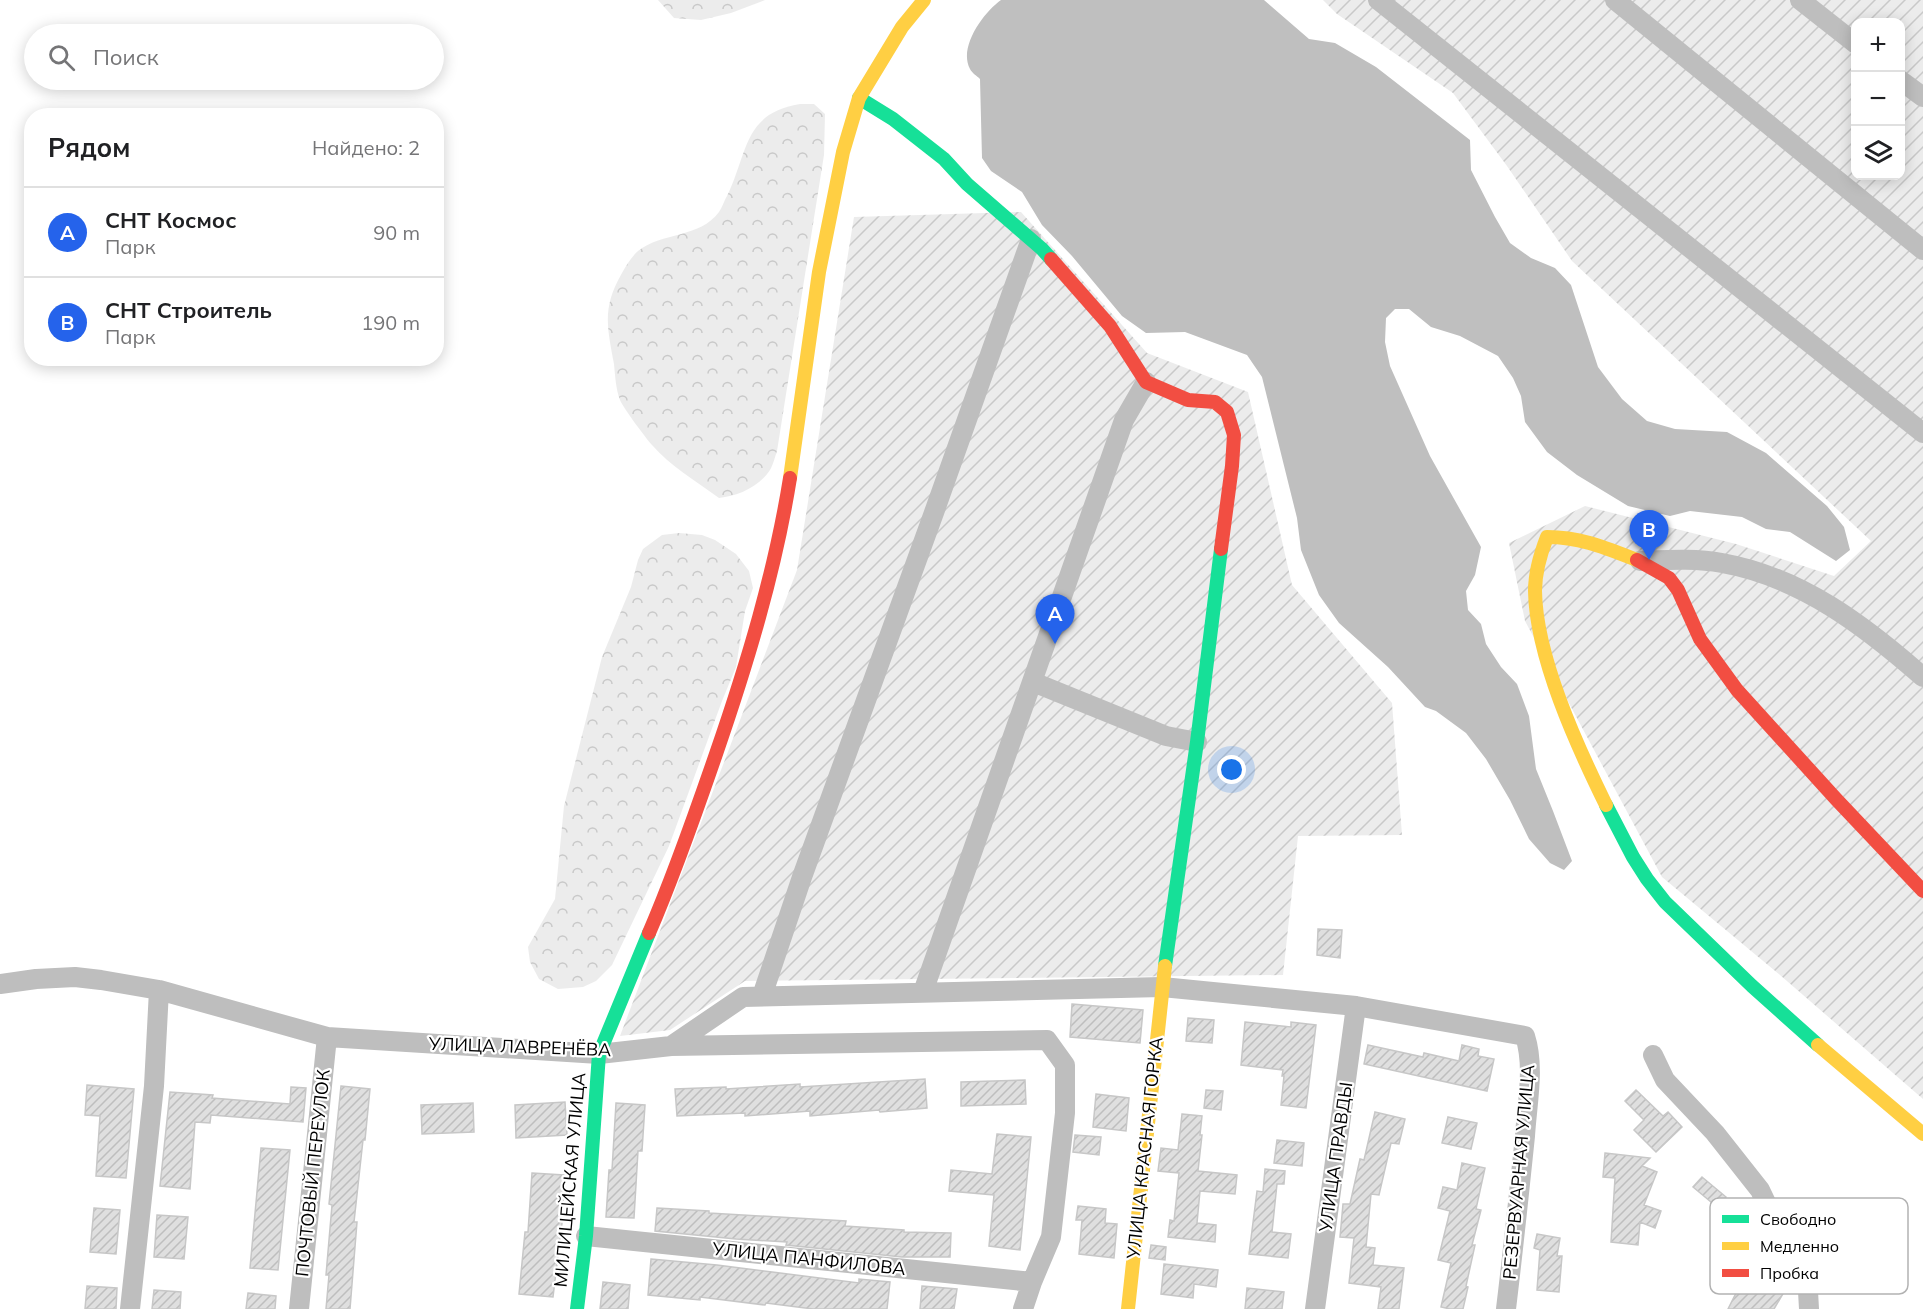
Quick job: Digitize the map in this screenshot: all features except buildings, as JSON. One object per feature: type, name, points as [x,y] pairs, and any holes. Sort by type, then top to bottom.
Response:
[{"type":"street","name":"МИЛИЦЕЙСКАЯ УЛИЦА","points":[[577,1309],[586,1236],[599,1054],[677,867],[735,698],[770,578],[784,515],[819,272],[843,152],[859,98],[902,27],[924,0]]},
{"type":"street","points":[[1378,0],[1923,433]]},
{"type":"street","points":[[1615,0],[1923,250]]},
{"type":"street","points":[[1800,0],[1851,40]]},
{"type":"street","points":[[1905,84],[1923,97]]},
{"type":"street","points":[[859,98],[892,119],[944,159],[968,184],[1042,249],[1110,326],[1146,382],[1124,420],[923,992]]},
{"type":"street","points":[[762,996],[802,877],[1031,239]]},
{"type":"street","name":"УЛИЦА КРАСНАЯ ГОРКА","points":[[1128,1309],[1162,987],[1197,742],[1234,435],[1227,412],[1215,402],[1188,400],[1146,382]]},
{"type":"street","points":[[1923,891],[1737,690],[1700,639],[1678,590],[1669,578],[1640,561],[1598,545],[1567,537],[1547,537],[1538,555],[1535,575],[1538,629],[1562,707],[1620,837],[1649,881],[1683,920],[1816,1044],[1923,1134]]},
{"type":"street","points":[[1640,561],[1685,559],[1724,563],[1797,587],[1820,599],[1887,645],[1923,677]]},
{"type":"street","points":[[1033,681],[1166,736],[1197,742]]},
{"type":"street","name":"УЛИЦА ЛАВРЕНЁВА","points":[[0,984],[36,979],[101,980],[159,990],[327,1037],[599,1054],[671,1046],[1047,1040],[1065,1065],[1065,1113],[1051,1237],[1032,1282]]},
{"type":"street","points":[[671,1046],[743,997],[1162,987],[1356,1006]]},
{"type":"street","points":[[130,1309],[154,1086],[159,990]]},
{"type":"street","name":"РЕЗЕРВУАРНАЯ УЛИЦА","points":[[1356,1006],[1525,1036],[1529,1050],[1530,1080],[1506,1309]]},
{"type":"street","name":"УЛИЦА ПРАВДЫ","points":[[1315,1309],[1356,1006]]},
{"type":"street","name":"ПОЧТОВЫЙ ПЕРЕУЛОК","points":[[299,1309],[327,1037]]},
{"type":"street","points":[[1653,1055],[1665,1080],[1715,1133],[1764,1198]]},
{"type":"street","name":"УЛИЦА ПАНФИЛОВА","points":[[586,1236],[1032,1282]]},
{"type":"street","points":[[1023,1309],[1032,1282]]},
{"type":"street","points":[[1808,1294],[1809,1309]]},
{"type":"green space","points":[[658,0],[765,0],[731,13],[701,20],[674,18]]},
{"type":"green space","points":[[1323,0],[1923,0],[1923,1099],[1780,975],[1662,877],[1525,621],[1509,543],[1585,506],[1736,544],[1834,576],[1871,541],[1572,261],[1507,166],[1453,93],[1337,14]]},
{"type":"green space","points":[[800,104],[814,104],[825,114],[824,155],[777,451],[770,470],[754,486],[741,493],[719,498],[659,453],[622,404],[609,339],[608,317],[611,297],[625,267],[636,253],[648,245],[702,226],[719,212],[734,180],[744,150],[757,126],[768,116],[781,109]]},
{"type":"green space","points":[[1021,212],[1147,353],[1248,392],[1292,585],[1392,703],[1402,835],[1298,836],[1283,975],[745,981],[670,1030],[620,1036],[797,570],[854,217]]},
{"type":"green space","points":[[679,533],[702,535],[715,540],[736,554],[749,571],[753,588],[745,611],[736,667],[669,846],[612,965],[596,981],[583,987],[558,989],[539,979],[530,962],[528,947],[555,899],[564,806],[602,657],[631,587],[643,549],[662,535]]},
{"type":"shaded area","points":[[1001,0],[1264,0],[1309,39],[1335,43],[1376,67],[1470,140],[1471,170],[1510,243],[1531,258],[1555,268],[1571,285],[1598,367],[1622,399],[1647,421],[1675,429],[1727,432],[1766,453],[1827,506],[1844,527],[1850,550],[1836,561],[1790,532],[1766,529],[1742,517],[1690,511],[1670,516],[1628,506],[1577,475],[1547,452],[1525,422],[1521,396],[1513,378],[1498,356],[1460,336],[1431,327],[1409,309],[1395,309],[1386,318],[1385,342],[1390,366],[1430,456],[1481,547],[1475,575],[1466,591],[1468,610],[1481,624],[1486,644],[1501,667],[1517,684],[1529,716],[1536,769],[1572,861],[1564,870],[1550,863],[1529,839],[1486,759],[1466,733],[1436,711],[1425,707],[1388,667],[1339,623],[1319,595],[1301,550],[1297,518],[1262,377],[1247,355],[1185,332],[1146,333],[1122,316],[1072,256],[1042,225],[1022,192],[991,171],[982,158],[980,79],[970,69],[967,51],[981,21]]},
{"type":"traffic: fast","points":[[859,98],[893,119],[944,159],[967,184],[1051,259]]},
{"type":"traffic: fast","points":[[1165,966],[1197,742],[1221,549]]},
{"type":"traffic: fast","points":[[1606,805],[1633,857],[1665,902],[1752,986],[1818,1045]]},
{"type":"traffic: fast","points":[[577,1309],[586,1236],[599,1054],[649,933]]},
{"type":"traffic: slow","points":[[790,478],[819,272],[843,152],[859,98],[902,27],[924,0]]},
{"type":"traffic: slow","points":[[1606,805],[1571,729],[1550,672],[1537,617],[1536,577],[1547,537],[1582,541],[1637,560]]},
{"type":"traffic: slow","points":[[1128,1309],[1165,966]]},
{"type":"traffic: slow","points":[[1818,1045],[1923,1134]]},
{"type":"traffic: jam","points":[[1051,259],[1110,326],[1146,382],[1188,400],[1215,402],[1227,412],[1234,435],[1221,549]]},
{"type":"traffic: jam","points":[[649,933],[692,822],[739,686],[768,583],[790,478]]},
{"type":"traffic: jam","points":[[1637,560],[1669,578],[1678,590],[1700,639],[1737,690],[1923,891]]},
{"type":"place","name":"СНТ Строитель","points":[[1649,560]]},
{"type":"place","name":"СНТ Космос","points":[[1055,644]]}]
